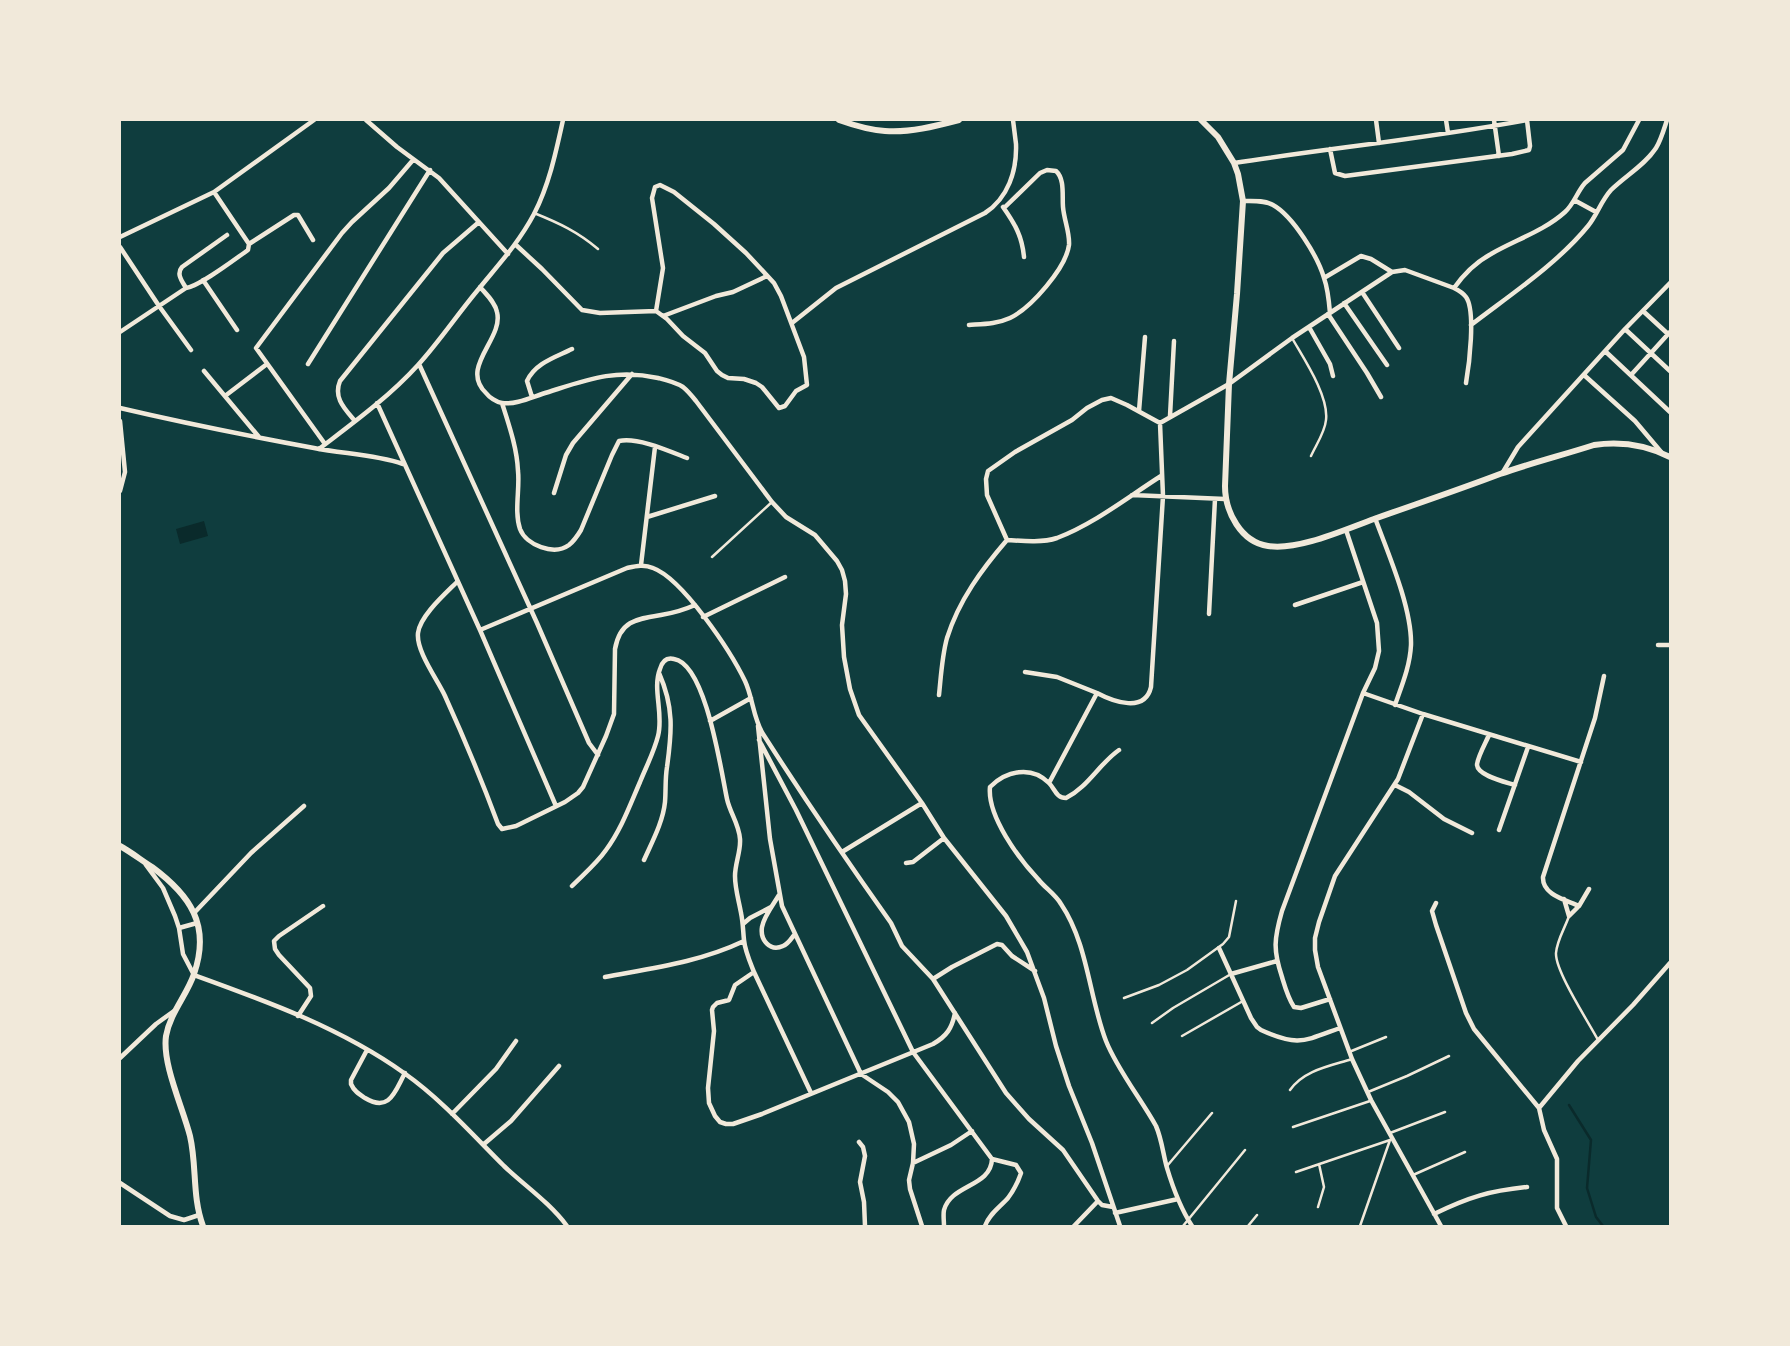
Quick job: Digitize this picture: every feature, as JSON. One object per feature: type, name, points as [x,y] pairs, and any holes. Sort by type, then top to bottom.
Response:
[{"type":"main road","points":[[839,120],[853,125],[885,131],[920,128],[959,120]]},
{"type":"main road","points":[[1200,120],[1218,138],[1234,163],[1238,174],[1242,201],[1237,294],[1229,384],[1225,499],[1239,528],[1247,536],[1267,546],[1295,545],[1346,530],[1502,474],[1594,445],[1608,443],[1640,446],[1662,453],[1670,458]]},
{"type":"main road","points":[[120,846],[142,860],[177,888],[195,912],[201,938],[194,975],[176,1010],[166,1037],[167,1056],[190,1137],[199,1215],[203,1226]]},
{"type":"street","points":[[120,237],[214,192],[314,120]]},
{"type":"street","points":[[366,120],[397,147],[430,170],[452,191],[508,254]]},
{"type":"street","points":[[319,449],[377,403],[419,364],[516,245],[534,213],[549,175],[563,120]]},
{"type":"street","points":[[792,323],[836,288],[984,213],[1000,202],[1011,178],[1015,162],[1014,120]]},
{"type":"street","points":[[1376,120],[1378,143]]},
{"type":"street","points":[[1446,120],[1448,133]]},
{"type":"street","points":[[1494,120],[1499,156]]},
{"type":"street","points":[[1234,163],[1527,120],[1530,146],[1526,152],[1346,176],[1335,173],[1330,149]]},
{"type":"street","points":[[1454,288],[1462,276],[1490,254],[1558,218],[1571,206],[1585,183],[1623,150],[1639,120]]},
{"type":"street","points":[[1471,325],[1547,266],[1590,224],[1612,190],[1656,149],[1668,120]]},
{"type":"street","points":[[325,444],[256,350],[260,341],[342,233],[389,188],[414,160]]},
{"type":"street","points":[[308,364],[430,170]]},
{"type":"street","points":[[969,325],[991,324],[1010,318],[1025,309],[1038,296],[1059,268],[1066,255],[1069,244],[1060,174],[1051,170],[1040,174],[1004,208]]},
{"type":"street","points":[[516,245],[542,268],[582,310],[600,312],[656,311],[705,353],[717,371],[722,375],[728,378],[744,379],[756,383],[762,387],[779,408],[785,406],[796,391],[807,385],[804,370],[805,362],[782,296],[746,253],[709,220],[666,187],[658,185],[655,187],[652,198],[663,268],[656,311]]},
{"type":"street","points":[[120,332],[248,250],[248,244],[214,192]]},
{"type":"street","points":[[1574,200],[1596,212]]},
{"type":"street","points":[[1242,201],[1272,204],[1292,220],[1300,231],[1324,278],[1329,300],[1329,313],[1380,397]]},
{"type":"street","points":[[1000,202],[1014,221],[1021,237],[1024,257]]},
{"type":"street","points":[[248,244],[294,215],[298,215],[313,240]]},
{"type":"street","points":[[355,421],[339,399],[337,388],[340,381],[443,253],[479,222]]},
{"type":"street","points":[[186,288],[180,276],[182,267],[227,235]]},
{"type":"street","points":[[120,247],[191,350]]},
{"type":"street","points":[[1324,278],[1361,256],[1371,259],[1392,272]]},
{"type":"street","points":[[1160,423],[1229,384],[1292,338],[1392,272],[1405,270],[1454,288],[1466,297],[1470,310],[1471,325],[1470,355],[1466,383]]},
{"type":"street","points":[[663,316],[716,296],[733,292],[767,276]]},
{"type":"street","points":[[203,280],[237,330]]},
{"type":"street","points":[[1502,474],[1518,447],[1605,351],[1669,286]]},
{"type":"street","points":[[480,287],[493,302],[498,317],[479,365],[477,375],[486,394],[502,403],[517,402],[603,376],[632,374],[676,383],[686,390],[712,421],[772,502],[786,517],[814,535],[829,551],[842,570],[846,594],[842,640],[846,675],[854,704],[864,724],[922,803],[944,838],[1006,916],[1027,952],[1036,972],[1067,1080],[1092,1144],[1120,1226]]},
{"type":"street","points":[[1362,292],[1400,348]]},
{"type":"street","points":[[1344,304],[1387,365]]},
{"type":"street","points":[[1631,375],[1669,333],[1643,311]]},
{"type":"street","points":[[1309,327],[1330,364],[1334,376]]},
{"type":"street","points":[[1626,329],[1670,371]]},
{"type":"street","points":[[1140,411],[1145,337]]},
{"type":"street","points":[[1170,416],[1174,340]]},
{"type":"street","points":[[532,397],[527,381],[533,371],[540,365],[572,349]]},
{"type":"street","points":[[1605,351],[1670,412]]},
{"type":"street","points":[[225,396],[267,364]]},
{"type":"street","points":[[419,364],[537,623],[589,743],[598,755]]},
{"type":"street","points":[[204,371],[259,438]]},
{"type":"street","points":[[554,493],[566,455],[573,443],[632,374]]},
{"type":"street","points":[[1584,375],[1640,426],[1662,453]]},
{"type":"street","points":[[1007,540],[990,502],[986,486],[988,471],[1015,452],[1072,420],[1086,408],[1102,400],[1110,398],[1140,411],[1160,423]]},
{"type":"street","points":[[377,403],[480,630],[556,806]]},
{"type":"street","points":[[502,403],[518,462],[519,524],[524,536],[537,545],[556,549],[564,548],[575,538],[584,523],[616,444],[619,441],[627,440],[656,447],[687,458]]},
{"type":"street","points":[[120,408],[177,422],[319,449],[374,456],[404,464]]},
{"type":"street","points":[[120,421],[122,471],[120,491]]},
{"type":"street","points":[[1025,672],[1057,678],[1113,701],[1136,703],[1147,699],[1151,687],[1163,496],[1160,423]]},
{"type":"street","points":[[641,565],[656,447]]},
{"type":"street","points":[[1007,540],[1056,538],[1091,521],[1161,476]]},
{"type":"street","points":[[1132,495],[1225,499]]},
{"type":"street","points":[[648,517],[714,496]]},
{"type":"street","points":[[1209,614],[1215,499]]},
{"type":"street","points":[[1375,518],[1405,606],[1411,631],[1409,660],[1395,704]]},
{"type":"street","points":[[1330,999],[1302,1008],[1294,1007],[1284,984],[1275,951],[1276,933],[1282,911],[1363,693],[1375,668],[1379,651],[1377,623],[1346,530]]},
{"type":"street","points":[[939,695],[947,638],[959,608],[975,580],[1007,540]]},
{"type":"street","points":[[480,630],[627,568],[641,565],[652,567],[671,578],[695,605],[737,667],[751,698],[758,725],[770,839],[779,895],[794,935],[861,1074],[888,1092],[898,1102],[912,1133],[914,1144],[913,1163],[909,1180],[922,1226]]},
{"type":"street","points":[[703,617],[785,576]]},
{"type":"street","points":[[457,582],[422,621],[418,632],[419,643],[465,741],[498,824],[502,829],[556,806],[578,793],[588,778],[614,714],[615,650],[621,631],[638,619],[678,612],[695,605]]},
{"type":"street","points":[[1295,605],[1363,582]]},
{"type":"street","points":[[1658,645],[1670,645]]},
{"type":"street","points":[[572,886],[608,848],[627,812],[658,737],[660,723],[658,692],[661,665],[667,659],[674,658],[684,663],[697,684],[710,721],[727,801],[741,840],[735,877],[744,941],[754,972],[811,1093]]},
{"type":"street","points":[[644,860],[663,813],[671,737],[672,722],[668,696],[659,672]]},
{"type":"street","points":[[1579,906],[1555,895],[1546,888],[1543,878],[1595,718],[1604,676]]},
{"type":"street","points":[[1049,784],[1097,693]]},
{"type":"street","points":[[1363,693],[1422,714],[1581,762]]},
{"type":"street","points":[[710,721],[751,698]]},
{"type":"street","points":[[1422,714],[1407,758],[1395,785],[1334,876],[1315,938],[1315,950],[1316,959],[1352,1059],[1371,1100],[1440,1226]]},
{"type":"street","points":[[758,725],[794,783],[891,923],[902,946],[933,979],[1006,1093],[1029,1119],[1063,1150],[1098,1201],[1102,1205],[1113,1207]]},
{"type":"street","points":[[1489,735],[1477,763],[1478,769],[1483,774],[1515,785]]},
{"type":"street","points":[[759,740],[808,835],[913,1052],[992,1159],[992,1166],[988,1174],[960,1191],[946,1205],[944,1226]]},
{"type":"street","points":[[1499,830],[1528,747]]},
{"type":"street","points":[[1119,750],[1088,781],[1071,795],[1062,798],[1049,784],[1037,775],[1022,771],[996,780],[990,787],[989,793],[993,810],[1012,848],[1026,867],[1057,898],[1070,919],[1085,963],[1095,1007],[1106,1042],[1156,1126],[1178,1199],[1192,1226]]},
{"type":"street","points":[[1395,785],[1408,792],[1444,819],[1472,833]]},
{"type":"street","points":[[842,852],[922,803]]},
{"type":"street","points":[[195,912],[251,853],[304,806]]},
{"type":"street","points":[[906,863],[913,862],[944,838]]},
{"type":"street","points":[[142,860],[163,888],[179,928],[183,954],[194,975],[263,1000],[340,1035],[405,1073],[452,1114],[513,1174],[552,1207],[567,1226]]},
{"type":"street","points":[[1564,899],[1569,916],[1579,906],[1589,889]]},
{"type":"street","points":[[779,895],[762,926],[762,936],[765,943],[772,948],[777,948],[784,946],[794,935]]},
{"type":"street","points":[[1436,903],[1432,911],[1436,926],[1470,1021],[1479,1037],[1539,1108],[1544,1130],[1557,1159],[1557,1208],[1566,1226]]},
{"type":"street","points":[[298,1016],[311,996],[310,988],[279,955],[275,949],[274,942],[279,936],[323,906]]},
{"type":"street","points":[[743,924],[771,907]]},
{"type":"street","points":[[179,928],[197,923]]},
{"type":"street","points":[[605,977],[697,959],[722,952],[744,941]]},
{"type":"street","points":[[933,979],[997,944],[1002,945],[1012,956],[1036,972]]},
{"type":"street","points":[[1219,948],[1257,1027],[1269,1034],[1298,1042],[1340,1028]]},
{"type":"street","points":[[1231,974],[1277,961]]},
{"type":"street","points":[[1539,1108],[1578,1061],[1633,1005],[1670,963]]},
{"type":"street","points":[[754,972],[734,985],[729,1000],[717,1003],[713,1007],[714,1031],[708,1096],[710,1107],[720,1122],[726,1124],[733,1124],[933,1044],[946,1035],[950,1029],[955,1012]]},
{"type":"street","points":[[120,1058],[156,1024],[176,1010]]},
{"type":"street","points":[[452,1114],[496,1069],[516,1041]]},
{"type":"street","points":[[367,1050],[351,1080],[351,1084],[358,1093],[369,1100],[381,1104],[388,1101],[405,1073]]},
{"type":"street","points":[[484,1144],[511,1121],[559,1066]]},
{"type":"street","points":[[913,1163],[951,1145],[972,1131]]},
{"type":"street","points":[[859,1142],[866,1156],[860,1182],[864,1202],[865,1226]]},
{"type":"street","points":[[985,1226],[994,1211],[1008,1197],[1021,1173],[1016,1165],[992,1159]]},
{"type":"street","points":[[120,1183],[170,1216],[184,1220],[199,1215]]},
{"type":"street","points":[[1434,1214],[1464,1200],[1486,1193],[1527,1188]]},
{"type":"street","points":[[1115,1213],[1178,1199]]},
{"type":"street","points":[[1074,1226],[1098,1201]]},
{"type":"lane","points":[[534,213],[581,235],[598,249]]},
{"type":"lane","points":[[1292,338],[1316,379],[1326,412],[1324,427],[1311,456]]},
{"type":"lane","points":[[712,557],[772,502]]},
{"type":"lane","points":[[1124,998],[1159,985],[1188,970],[1219,948],[1229,938],[1236,901]]},
{"type":"lane","points":[[1569,916],[1560,936],[1556,954],[1557,962],[1563,978],[1598,1040]]},
{"type":"lane","points":[[1152,1023],[1172,1008],[1231,974]]},
{"type":"lane","points":[[1182,1036],[1243,1001]]},
{"type":"lane","points":[[1349,1052],[1386,1037]]},
{"type":"lane","points":[[1368,1092],[1449,1056]]},
{"type":"lane","points":[[1290,1090],[1296,1081],[1305,1075],[1352,1059]]},
{"type":"lane","points":[[1293,1127],[1371,1100]]},
{"type":"lane","points":[[1167,1166],[1212,1112]]},
{"type":"lane","points":[[1296,1172],[1391,1136],[1445,1112]]},
{"type":"lane","points":[[1360,1226],[1391,1136]]},
{"type":"lane","points":[[1183,1226],[1246,1150]]},
{"type":"lane","points":[[1413,1174],[1465,1152]]},
{"type":"lane","points":[[1318,1207],[1324,1187],[1319,1164]]},
{"type":"lane","points":[[1248,1226],[1257,1215]]},
{"type":"water","points":[[204,521],[208,536],[180,544],[176,529]]},
{"type":"waterway","points":[[1569,1105],[1591,1140],[1587,1188],[1596,1217],[1603,1226]]}]
